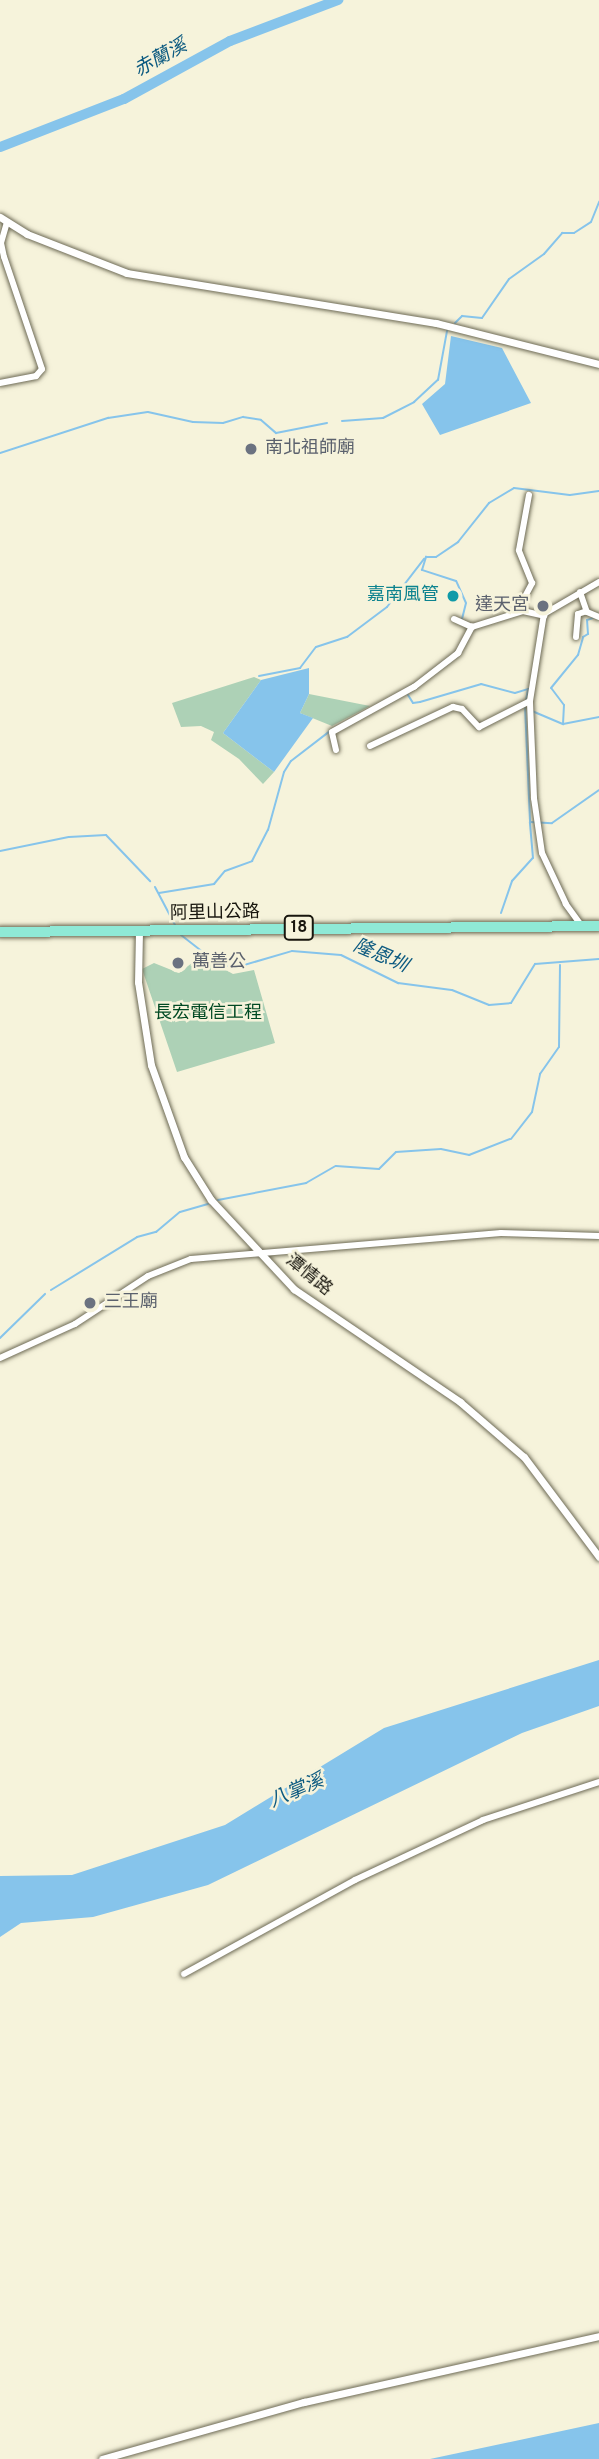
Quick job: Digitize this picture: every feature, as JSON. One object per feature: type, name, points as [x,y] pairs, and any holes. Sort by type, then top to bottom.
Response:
[{"type":"main road","name":"阿里山公路","points":[[0,932],[599,926]]},
{"type":"street","points":[[0,383],[36,376],[42,369],[4,257],[1,243],[3,220],[127,273],[436,323],[599,364]]},
{"type":"street","points":[[523,611],[521,604],[532,583],[519,550],[529,495]]},
{"type":"street","points":[[581,925],[569,911],[542,853],[534,798],[530,701],[544,616],[599,582]]},
{"type":"street","points":[[580,592],[587,611],[599,617]]},
{"type":"street","points":[[454,619],[472,627],[523,611],[544,616]]},
{"type":"street","points":[[576,637],[578,614],[587,611]]},
{"type":"street","points":[[336,750],[332,732],[414,687],[458,653],[472,627]]},
{"type":"street","points":[[370,746],[453,708],[462,709],[479,727],[530,701]]},
{"type":"street","name":"潭情路","points":[[139,931],[140,1011],[166,1112],[184,1157],[211,1200],[257,1253],[295,1289],[460,1402],[524,1457],[599,1557]]},
{"type":"street","points":[[0,1358],[75,1324],[171,1264],[257,1253],[501,1233],[599,1236]]},
{"type":"street","points":[[184,1974],[355,1880],[482,1820],[599,1782]]},
{"type":"street","points":[[102,2459],[304,2402],[599,2336]]},
{"type":"green space","points":[[254,677],[261,680],[223,733],[274,772],[263,784],[239,759],[211,740],[214,732],[201,726],[181,727],[172,703]]},
{"type":"green space","points":[[309,694],[370,706],[332,726],[300,713]]},
{"type":"green space","name":"長宏電信工程","points":[[201,956],[233,974],[254,970],[275,1043],[177,1072],[142,969],[154,963],[179,973]]},
{"type":"water","points":[[451,336],[502,348],[531,403],[440,435],[422,404],[445,384]]},
{"type":"water","points":[[309,668],[309,694],[300,713],[313,718],[274,772],[223,733],[261,680]]},
{"type":"water","name":"八掌溪","points":[[599,1660],[599,1706],[522,1733],[208,1885],[93,1917],[21,1923],[0,1937],[0,1876],[72,1875],[225,1825],[384,1728]]},
{"type":"water","points":[[599,2423],[599,2459],[430,2459]]},
{"type":"waterway","name":"赤蘭溪","points":[[0,147],[124,99],[230,41],[338,0]]},
{"type":"waterway","points":[[455,323],[462,316],[482,318],[509,279],[544,254],[562,233],[574,233],[591,222],[599,202]]},
{"type":"waterway","points":[[342,421],[383,418],[414,402],[438,380],[447,331]]},
{"type":"waterway","points":[[0,453],[108,418],[148,412],[193,422],[223,423],[243,417],[261,420],[276,433],[327,423]]},
{"type":"waterway","points":[[462,619],[466,603],[456,581],[422,570],[426,557],[436,557],[458,542],[489,503],[514,488],[570,495],[599,491]]},
{"type":"waterway","points":[[259,676],[300,668],[316,647],[347,637],[387,607],[424,559]]},
{"type":"waterway","points":[[563,724],[564,705],[551,688],[578,655],[583,637],[588,634],[587,620],[593,618]]},
{"type":"waterway","points":[[408,695],[413,703],[420,702],[481,684],[515,693],[528,689],[526,700]]},
{"type":"waterway","points":[[525,706],[530,822]]},
{"type":"waterway","points":[[532,711],[563,724],[599,717]]},
{"type":"waterway","points":[[159,893],[214,884],[225,871],[252,861],[268,830],[284,772],[291,761],[330,731]]},
{"type":"waterway","points":[[501,913],[512,881],[533,858],[530,822],[552,823],[599,790]]},
{"type":"waterway","name":"隆恩圳","points":[[0,851],[69,837],[106,835],[150,881]]},
{"type":"waterway","name":"隆恩圳","points":[[155,887],[175,925]]},
{"type":"waterway","name":"隆恩圳","points":[[181,935],[210,958],[234,968],[292,951],[341,955],[398,983],[452,990],[489,1005],[511,1003],[535,964],[599,959]]},
{"type":"waterway","points":[[511,1139],[532,1112],[540,1074],[559,1047],[560,965]]},
{"type":"waterway","points":[[218,1200],[306,1183],[336,1166],[379,1169],[396,1152],[441,1149],[469,1155],[510,1139]]},
{"type":"waterway","points":[[51,1290],[137,1237],[156,1232],[180,1212],[208,1204]]},
{"type":"waterway","points":[[0,1338],[45,1294]]},
{"type":"place","name":"南北祖師廟","points":[[251,449]]},
{"type":"place","name":"嘉南風管","points":[[453,596]]},
{"type":"place","name":"達天宮","points":[[543,606]]},
{"type":"place","name":"萬善公","points":[[178,963]]},
{"type":"place","name":"三王廟","points":[[90,1303]]}]
